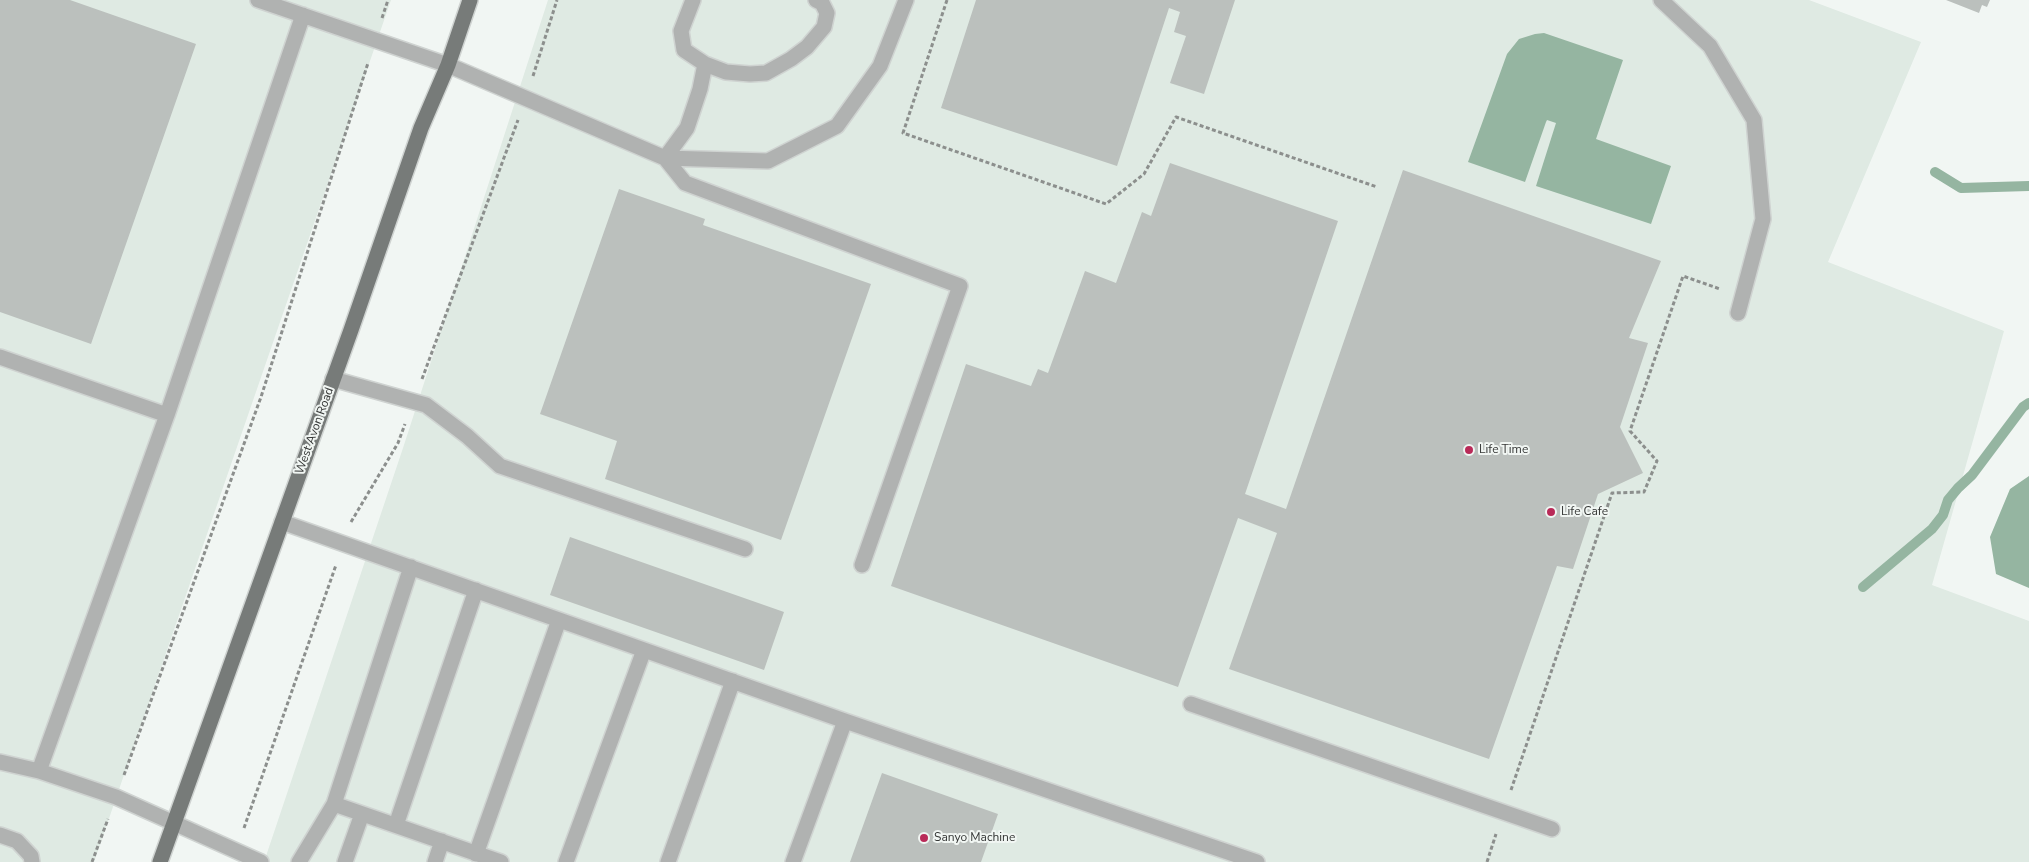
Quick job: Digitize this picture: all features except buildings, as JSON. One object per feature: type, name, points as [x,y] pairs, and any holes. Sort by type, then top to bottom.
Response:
[{"type":"main road","name":"West Avon Road","points":[[160,862],[333,379],[420,128],[448,65],[470,0]]},
{"type":"lane","points":[[258,0],[448,65],[665,158],[768,161],[837,126],[880,66],[906,0]]},
{"type":"lane","points":[[693,0],[682,31],[684,50],[705,64],[726,72],[750,74],[766,73],[791,59],[807,47],[824,27],[827,13],[822,3],[816,0]]},
{"type":"lane","points":[[1661,0],[1710,46],[1754,120],[1763,219],[1738,313]]},
{"type":"lane","points":[[39,771],[167,415],[303,15]]},
{"type":"lane","points":[[665,158],[687,128],[700,89],[705,64]]},
{"type":"lane","points":[[665,158],[686,183],[960,286],[862,565]]},
{"type":"lane","points":[[0,357],[167,415]]},
{"type":"lane","points":[[333,379],[426,405],[467,436],[500,466],[746,549]]},
{"type":"lane","points":[[282,522],[644,650],[1257,862]]},
{"type":"lane","points":[[299,862],[334,804],[411,568]]},
{"type":"lane","points":[[396,825],[476,590]]},
{"type":"lane","points":[[476,854],[559,620]]},
{"type":"lane","points":[[566,862],[644,650]]},
{"type":"lane","points":[[668,862],[734,681]]},
{"type":"lane","points":[[1191,704],[1552,829]]},
{"type":"lane","points":[[793,862],[845,720]]},
{"type":"lane","points":[[0,762],[39,771],[116,797],[261,862]]},
{"type":"lane","points":[[334,804],[500,862]]},
{"type":"lane","points":[[346,862],[362,814]]},
{"type":"lane","points":[[0,835],[17,841],[31,856],[32,862]]},
{"type":"lane","points":[[435,862],[442,841]]},
{"type":"path","points":[[92,862],[260,397],[388,0]]},
{"type":"path","points":[[236,852],[353,516],[398,442],[525,98],[558,0]]},
{"type":"path","points":[[947,0],[903,133],[1106,204],[1144,174],[1176,117],[1377,187]]},
{"type":"path","points":[[1487,862],[1612,493],[1644,492],[1657,461],[1630,431],[1683,276],[1742,297]]},
{"type":"shaded area","points":[[0,0],[391,0],[94,862],[0,862]]},
{"type":"shaded area","points":[[548,0],[1809,0],[1921,42],[1828,262],[2004,331],[1932,585],[2029,621],[2029,862],[264,862],[403,448]]},
{"type":"shaded area","points":[[1544,33],[1623,60],[1596,139],[1671,166],[1651,224],[1536,186],[1556,123],[1547,120],[1525,182],[1468,162],[1507,54],[1519,39]]},
{"type":"shaded area","points":[[2029,476],[2029,588],[1996,574],[1990,537],[2010,489]]},
{"type":"waterway","points":[[1935,172],[1961,188],[2029,186]]},
{"type":"waterway","points":[[1863,587],[1932,529],[1943,515],[1948,500],[1972,475],[2023,407],[2029,403]]},
{"type":"place","name":"Life Time","points":[[1469,450]]},
{"type":"place","name":"Life Cafe","points":[[1551,512]]},
{"type":"place","name":"Sanyo Machine","points":[[924,838]]}]
